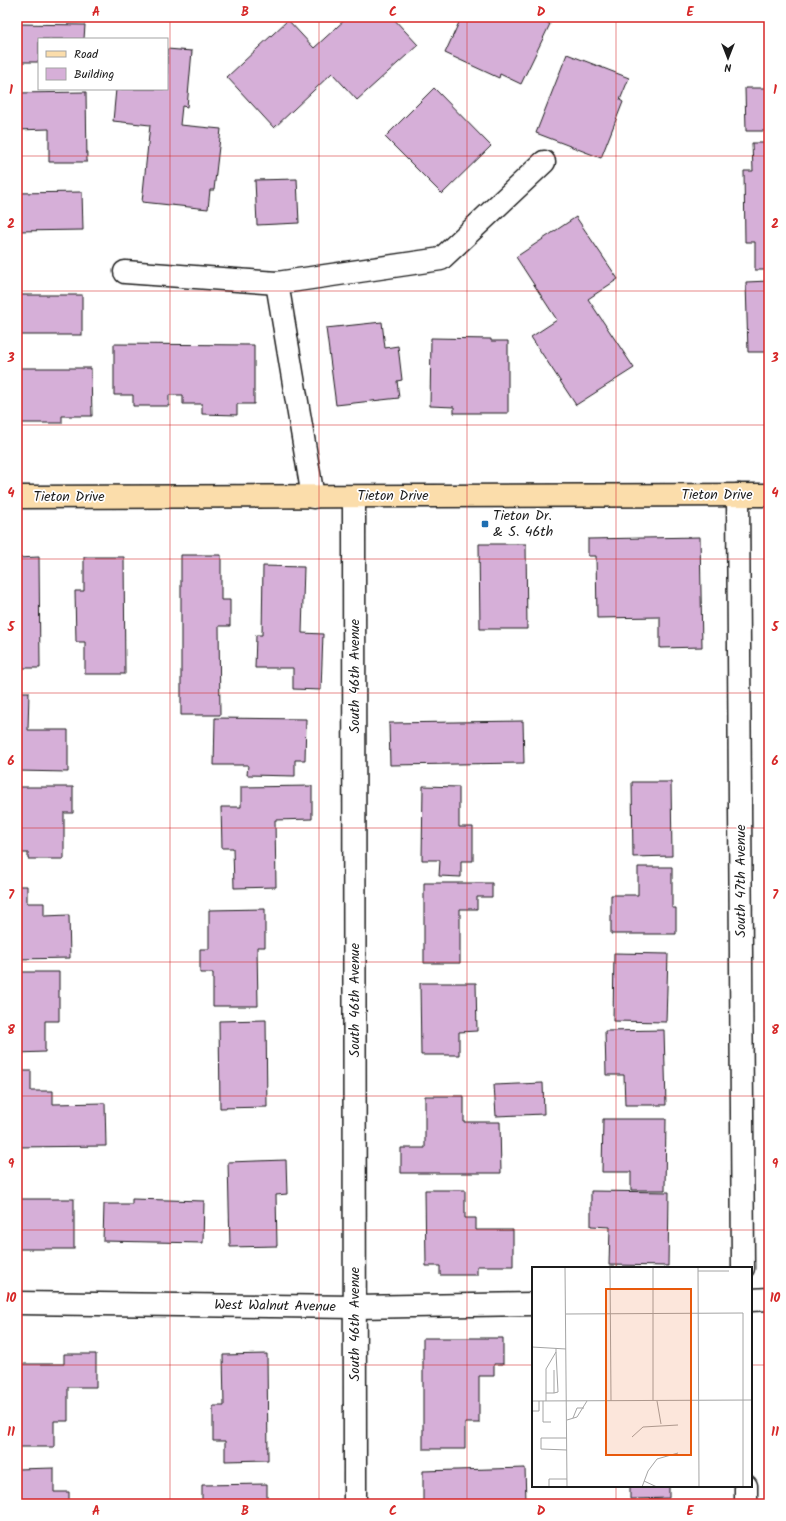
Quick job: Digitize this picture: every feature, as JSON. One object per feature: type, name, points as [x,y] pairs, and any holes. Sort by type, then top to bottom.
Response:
[{"type":"main road","name":"Tieton Drive","points":[[17,497],[354,497],[769,494]]},
{"type":"street","points":[[124,272],[277,284],[441,259],[544,162]]},
{"type":"street","points":[[277,284],[313,497]]},
{"type":"street","name":"South 47th Avenue","points":[[738,495],[743,1267]]},
{"type":"street","name":"South 46th Avenue","points":[[354,497],[355,1504]]},
{"type":"street","points":[[752,1300],[769,1299]]},
{"type":"street","name":"West Walnut Avenue","points":[[17,1303],[356,1307],[532,1304]]},
{"type":"street","points":[[746,1487],[746,1504]]},
{"type":"building","points":[[348,17],[392,17],[418,45],[357,100],[332,73],[274,128],[227,77],[288,20],[314,48]]},
{"type":"building","points":[[458,17],[536,17],[550,24],[521,84],[500,74],[499,78],[445,53],[461,18]]},
{"type":"building","points":[[17,24],[85,25],[84,38],[38,38],[38,62],[17,62]]},
{"type":"building","points":[[168,49],[192,51],[187,107],[182,106],[180,125],[221,129],[214,190],[210,190],[208,209],[142,202],[150,125],[113,121],[116,90],[168,90]]},
{"type":"building","points":[[567,54],[629,78],[620,100],[623,102],[601,158],[536,133]]},
{"type":"building","points":[[434,88],[491,146],[442,194],[385,137]]},
{"type":"building","points":[[745,88],[769,88],[769,131],[746,131]]},
{"type":"building","points":[[86,92],[87,162],[49,162],[49,129],[17,130],[17,93]]},
{"type":"building","points":[[752,143],[769,143],[769,270],[755,270],[755,242],[745,242],[744,171],[753,171]]},
{"type":"building","points":[[297,179],[299,223],[257,225],[255,180]]},
{"type":"building","points":[[82,192],[83,230],[17,231],[17,193]]},
{"type":"building","points":[[576,217],[618,279],[588,299],[634,368],[576,405],[531,337],[557,320],[516,257]]},
{"type":"building","points":[[769,281],[769,352],[748,352],[746,282]]},
{"type":"building","points":[[17,295],[82,295],[82,335],[17,335]]},
{"type":"building","points":[[382,322],[385,348],[398,346],[402,380],[397,381],[399,398],[336,405],[326,328]]},
{"type":"building","points":[[431,338],[491,339],[491,341],[508,341],[508,413],[454,413],[454,407],[430,406]]},
{"type":"building","points":[[114,344],[254,345],[254,404],[237,404],[237,415],[202,414],[202,404],[183,404],[183,395],[169,395],[169,406],[133,406],[133,395],[114,395]]},
{"type":"building","points":[[17,368],[91,368],[92,416],[62,416],[62,423],[17,423]]},
{"type":"building","points":[[700,537],[702,647],[660,648],[660,617],[597,618],[596,556],[588,556],[588,539]]},
{"type":"building","points":[[479,544],[526,544],[527,629],[480,629]]},
{"type":"building","points":[[181,555],[221,555],[221,600],[230,600],[230,626],[219,626],[220,715],[181,715]]},
{"type":"building","points":[[39,557],[40,668],[17,668],[17,558]]},
{"type":"building","points":[[84,557],[124,557],[125,674],[85,674],[85,642],[76,642],[75,591],[84,591]]},
{"type":"building","points":[[263,566],[304,567],[302,633],[323,634],[321,690],[293,689],[293,668],[255,668],[256,635],[262,635]]},
{"type":"building","points":[[17,692],[29,692],[28,730],[68,730],[68,772],[17,771]]},
{"type":"building","points":[[215,718],[306,719],[305,760],[295,760],[295,776],[247,775],[248,765],[214,765]]},
{"type":"building","points":[[523,721],[524,763],[390,765],[389,723]]},
{"type":"building","points":[[632,782],[671,782],[672,856],[633,857]]},
{"type":"building","points":[[312,786],[312,819],[275,820],[276,887],[234,888],[233,848],[222,848],[221,807],[241,807],[241,787]]},
{"type":"building","points":[[423,786],[459,787],[459,827],[473,827],[473,861],[461,861],[461,877],[439,876],[440,860],[422,860]]},
{"type":"building","points":[[17,787],[73,787],[73,813],[64,813],[64,859],[28,859],[28,853],[17,853]]},
{"type":"building","points":[[638,867],[672,867],[672,908],[676,908],[676,934],[611,934],[611,895],[638,895]]},
{"type":"building","points":[[424,883],[492,883],[492,897],[477,897],[477,909],[460,909],[460,963],[424,963]]},
{"type":"building","points":[[17,886],[27,886],[27,903],[44,903],[44,916],[69,915],[70,958],[17,959]]},
{"type":"building","points":[[265,909],[265,947],[257,947],[258,1006],[213,1006],[213,973],[200,973],[200,949],[209,949],[209,910]]},
{"type":"building","points":[[614,953],[668,954],[666,1022],[613,1021]]},
{"type":"building","points":[[17,972],[59,972],[59,1021],[45,1021],[45,1052],[17,1053]]},
{"type":"building","points":[[420,983],[476,983],[477,1031],[459,1032],[459,1055],[421,1055]]},
{"type":"building","points":[[266,1020],[267,1107],[220,1108],[219,1021]]},
{"type":"building","points":[[664,1030],[666,1105],[625,1105],[624,1075],[606,1075],[605,1031]]},
{"type":"building","points":[[17,1071],[31,1071],[31,1091],[53,1091],[53,1104],[105,1103],[106,1146],[17,1147]]},
{"type":"building","points":[[543,1083],[544,1114],[496,1116],[494,1085]]},
{"type":"building","points":[[425,1096],[464,1096],[464,1122],[500,1122],[501,1173],[401,1173],[401,1148],[425,1148]]},
{"type":"building","points":[[603,1119],[666,1119],[665,1190],[631,1190],[631,1172],[602,1172]]},
{"type":"building","points":[[286,1160],[287,1194],[276,1195],[277,1246],[230,1247],[228,1162]]},
{"type":"building","points":[[425,1190],[465,1190],[465,1218],[476,1218],[476,1230],[513,1230],[513,1266],[477,1266],[477,1275],[440,1275],[440,1266],[426,1266]]},
{"type":"building","points":[[591,1191],[669,1192],[668,1266],[609,1265],[610,1227],[591,1226]]},
{"type":"building","points":[[17,1199],[74,1199],[74,1249],[17,1249]]},
{"type":"building","points":[[132,1199],[204,1201],[203,1243],[103,1241],[104,1204],[132,1204]]},
{"type":"building","points":[[423,1338],[503,1338],[503,1364],[494,1364],[494,1376],[479,1376],[479,1423],[465,1423],[465,1449],[423,1449]]},
{"type":"building","points":[[64,1354],[96,1354],[96,1387],[68,1387],[68,1421],[54,1421],[54,1447],[17,1447],[17,1364],[64,1364]]},
{"type":"building","points":[[267,1354],[268,1460],[225,1461],[225,1441],[213,1441],[213,1406],[224,1406],[223,1355]]},
{"type":"building","points":[[54,1468],[54,1492],[69,1492],[69,1504],[17,1504],[17,1469]]},
{"type":"building","points":[[525,1468],[526,1501],[478,1502],[478,1504],[423,1504],[423,1471]]},
{"type":"building","points":[[267,1484],[267,1504],[202,1504],[202,1485]]},
{"type":"building","points":[[630,1487],[669,1487],[669,1498],[630,1499]]},
{"type":"place","name":"Tieton Dr. & S. 46th","points":[[485,524]]}]
